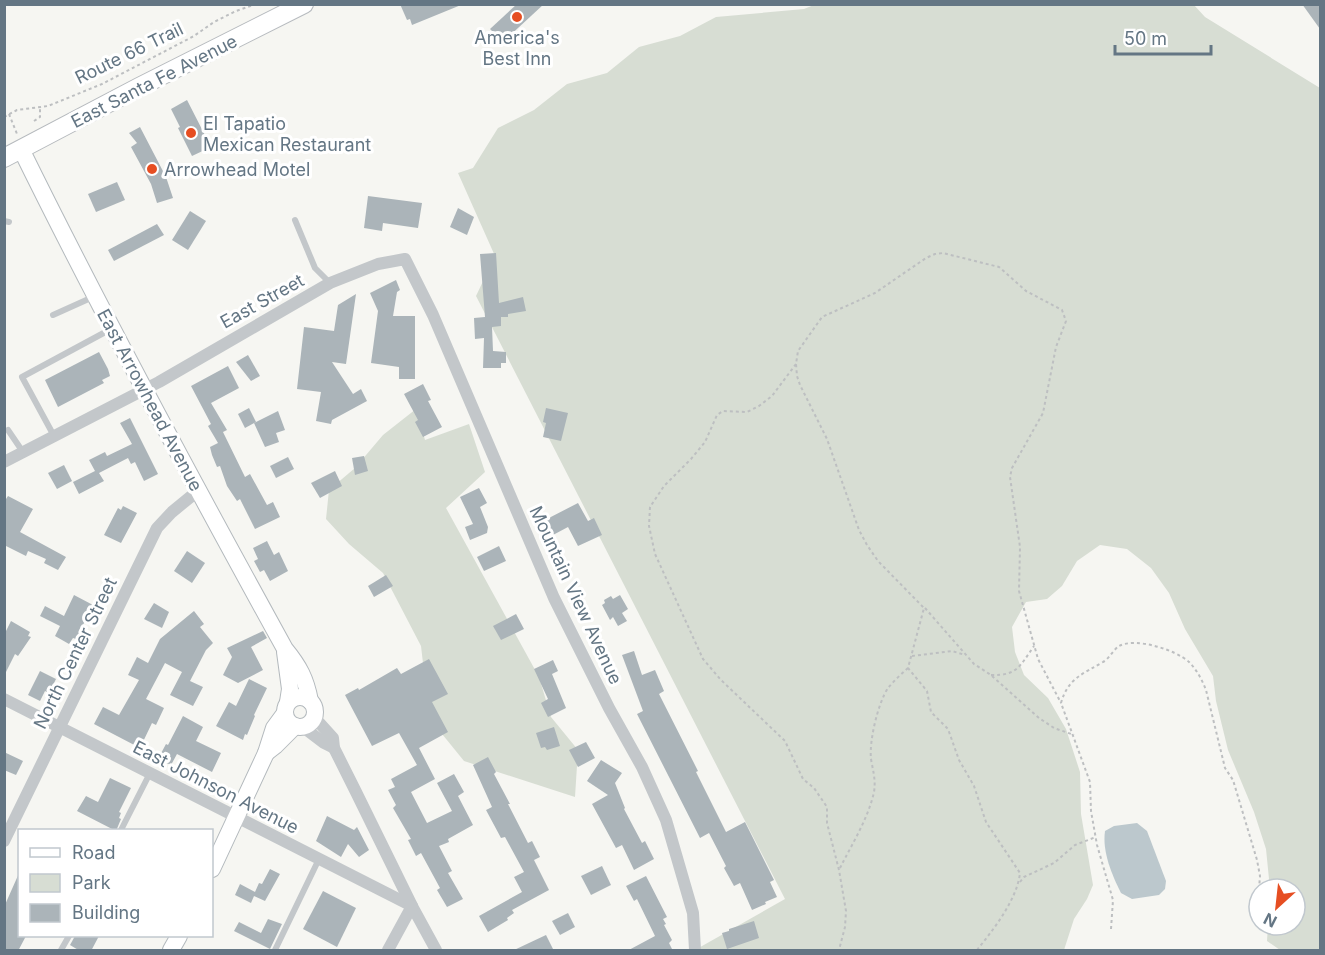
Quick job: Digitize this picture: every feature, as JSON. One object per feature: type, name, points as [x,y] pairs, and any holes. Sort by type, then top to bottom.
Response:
[{"type":"main road","name":"East Santa Fe Avenue","points":[[4,158],[304,4]]},
{"type":"street","name":"East Arrowhead Avenue","points":[[21,149],[143,390],[285,649],[295,661],[306,682],[305,718]]},
{"type":"street","name":"East Street","points":[[4,462],[143,390],[330,283],[378,264],[405,260]]},
{"type":"street","name":"Mountain View Avenue","points":[[405,260],[433,315],[554,598],[609,708],[642,767],[666,820],[693,913],[695,951]]},
{"type":"street","name":"North Center Street","points":[[4,841],[157,528],[171,512],[194,494]]},
{"type":"street","name":"East Arrowhead Avenue","points":[[285,649],[290,689],[286,707]]},
{"type":"street","points":[[213,867],[266,753],[274,728],[286,707],[299,697],[305,718],[324,743],[334,748],[436,951]]},
{"type":"street","name":"East Johnson Avenue","points":[[4,699],[412,906]]},
{"type":"street","points":[[286,707],[290,723],[305,718]]},
{"type":"street","points":[[266,753],[305,718]]},
{"type":"street","points":[[388,951],[412,906]]},
{"type":"street","points":[[171,951],[178,937]]},
{"type":"lane","points":[[295,220],[315,268],[330,283]]},
{"type":"lane","points":[[52,315],[96,296]]},
{"type":"lane","points":[[54,436],[22,377],[112,328]]},
{"type":"lane","points":[[8,430],[23,452]]},
{"type":"lane","points":[[122,829],[150,773]]},
{"type":"lane","points":[[275,951],[319,859]]},
{"type":"lane","points":[[61,951],[68,937]]},
{"type":"path","name":"Route 66 Trail","points":[[4,117],[17,110],[48,106],[102,84],[194,36],[236,10],[256,4]]},
{"type":"path","points":[[34,121],[40,117],[40,107]]},
{"type":"path","points":[[9,114],[16,130]]},
{"type":"path","points":[[1074,735],[1054,728],[1039,718],[991,675],[974,664],[878,561],[863,538],[827,439],[797,376],[798,351],[822,317],[875,293],[909,268],[935,254],[943,253],[999,267],[1026,291],[1062,310],[1066,321],[1056,347],[1043,412],[1012,468],[1010,477],[1020,547],[1019,591],[1038,659],[1061,703],[1074,735],[1090,782],[1090,804],[1096,837],[1113,900],[1111,929]]},
{"type":"path","points":[[796,364],[772,396],[759,406],[747,412],[723,411],[717,415],[705,442],[664,486],[650,507],[649,526],[655,554],[703,659],[721,680],[785,741],[803,779],[814,788],[827,807],[827,823],[839,870],[846,911],[839,951]]},
{"type":"path","points":[[839,870],[866,816],[873,793],[875,783],[871,746],[880,701],[889,687],[908,668],[924,608]]},
{"type":"path","points":[[1061,703],[1065,691],[1080,674],[1106,661],[1119,646],[1139,641],[1167,650],[1188,661],[1201,678],[1206,690],[1225,768],[1233,780],[1260,877]]},
{"type":"path","points":[[991,675],[1002,676],[1017,670],[1034,646]]},
{"type":"path","points":[[911,656],[952,651],[961,652],[968,657]]},
{"type":"path","points":[[908,668],[927,691],[931,712],[948,729],[959,760],[974,786],[986,822],[1018,868],[1020,873],[1018,884]]},
{"type":"path","points":[[977,951],[998,924],[1024,876],[1054,863],[1075,845],[1096,837]]},
{"type":"green space","points":[[814,5],[1194,5],[1205,17],[1320,88],[1320,950],[1280,950],[1267,941],[1267,937],[1307,937],[1307,877],[1269,877],[1266,849],[1254,812],[1228,750],[1216,701],[1213,676],[1185,629],[1169,593],[1151,568],[1127,549],[1100,545],[1077,561],[1062,586],[1047,599],[1026,602],[1012,627],[1015,652],[1024,675],[1048,698],[1066,729],[1080,772],[1081,814],[1093,885],[1074,919],[1064,950],[695,950],[785,899],[476,296],[495,256],[458,173],[473,168],[498,128],[534,110],[567,84],[607,73],[639,47],[680,36],[716,17],[804,9]]},
{"type":"green space","points":[[416,409],[425,440],[469,424],[485,472],[446,508],[539,677],[551,717],[578,750],[575,797],[464,761],[438,729],[426,689],[421,646],[383,573],[349,544],[326,519],[329,490],[355,468],[383,435]]},
{"type":"shaded area","points":[[1137,823],[1147,831],[1166,881],[1165,889],[1159,895],[1132,899],[1121,893],[1109,863],[1104,839],[1105,831],[1114,826]]},
{"type":"building","points":[[400,4],[461,5],[412,25],[410,19],[407,20]]},
{"type":"building","name":"America's Best Inn","points":[[517,4],[544,4],[503,42],[490,29]]},
{"type":"building","points":[[1302,4],[1320,4],[1320,29]]},
{"type":"building","points":[[187,100],[211,147],[192,156],[171,109]]},
{"type":"building","name":"Arrowhead Motel","points":[[140,127],[166,177],[173,198],[157,203],[151,184],[131,147],[137,143],[129,133]]},
{"type":"building","points":[[117,182],[125,200],[96,212],[88,194]]},
{"type":"building","points":[[368,196],[422,203],[418,228],[383,223],[382,231],[364,228]]},
{"type":"building","points":[[458,208],[474,217],[467,235],[450,227]]},
{"type":"building","name":"Arrowhead Motel","points":[[190,211],[206,221],[188,250],[172,240]]},
{"type":"building","name":"Arrowhead Motel","points":[[157,224],[164,235],[114,261],[108,250]]},
{"type":"building","points":[[496,253],[499,303],[523,297],[526,311],[501,317],[501,326],[492,327],[493,351],[506,352],[506,363],[501,363],[501,368],[483,368],[484,338],[475,339],[474,318],[485,317],[480,254]]},
{"type":"building","points":[[396,280],[400,290],[397,292],[393,316],[415,316],[415,379],[399,379],[399,367],[371,363],[378,311],[370,293]]},
{"type":"building","points":[[356,294],[346,364],[332,362],[353,394],[361,389],[367,401],[332,420],[331,424],[316,421],[321,392],[297,389],[304,327],[334,331],[338,305]]},
{"type":"building","points":[[99,352],[110,376],[102,380],[104,383],[58,407],[45,380]]},
{"type":"building","points":[[248,355],[260,376],[251,381],[236,362]]},
{"type":"building","points":[[228,366],[239,388],[211,403],[227,430],[223,432],[245,477],[250,474],[267,505],[273,502],[280,517],[255,529],[240,499],[237,501],[227,486],[220,466],[217,467],[210,447],[218,443],[208,426],[211,424],[191,386]]},
{"type":"building","points":[[423,384],[431,400],[428,401],[442,427],[423,437],[415,422],[418,420],[404,394]]},
{"type":"building","points":[[249,408],[256,422],[245,428],[238,414]]},
{"type":"building","points":[[546,408],[568,413],[561,441],[543,437]]},
{"type":"building","points":[[278,411],[285,430],[276,433],[279,442],[265,447],[254,423]]},
{"type":"building","points":[[130,418],[158,474],[144,481],[135,462],[131,464],[128,458],[99,473],[104,481],[79,494],[73,482],[95,471],[89,460],[105,452],[107,456],[132,444],[120,423]]},
{"type":"building","points":[[364,456],[368,471],[355,475],[352,458]]},
{"type":"building","points":[[288,457],[294,469],[276,478],[270,466]]},
{"type":"building","points":[[64,465],[72,481],[57,489],[48,473]]},
{"type":"building","points":[[335,471],[342,486],[320,498],[311,483]]},
{"type":"building","points":[[479,488],[487,503],[480,507],[488,527],[487,533],[470,540],[465,527],[473,524],[460,497]]},
{"type":"building","points":[[8,496],[33,509],[20,532],[66,557],[58,570],[44,563],[46,559],[28,551],[26,556],[4,545],[4,502]]},
{"type":"building","points":[[578,503],[588,521],[594,518],[602,535],[578,546],[568,527],[553,535],[545,520]]},
{"type":"building","points":[[123,506],[137,513],[121,543],[104,535],[118,508],[121,510]]},
{"type":"building","points":[[267,541],[274,555],[279,552],[288,571],[270,581],[264,570],[260,572],[254,561],[258,559],[253,548]]},
{"type":"building","points":[[499,546],[506,561],[484,571],[477,557]]},
{"type":"building","points":[[187,551],[205,563],[192,583],[174,571]]},
{"type":"building","points":[[386,575],[393,586],[374,597],[368,586]]},
{"type":"building","points":[[74,595],[93,605],[76,639],[73,638],[69,644],[55,636],[60,626],[40,616],[45,606],[64,616]]},
{"type":"building","points":[[620,595],[628,609],[622,613],[627,621],[618,626],[613,617],[610,620],[602,605],[605,603],[604,600],[611,596],[613,599]]},
{"type":"building","points":[[154,603],[169,612],[162,628],[144,619]]},
{"type":"building","points":[[194,611],[204,624],[200,627],[213,643],[206,650],[190,681],[203,687],[193,706],[170,695],[182,672],[165,663],[146,699],[164,708],[156,725],[152,723],[140,748],[94,724],[103,707],[119,715],[139,680],[128,675],[137,657],[148,663],[160,639]]},
{"type":"building","points":[[516,614],[524,629],[501,640],[493,626]]},
{"type":"building","points":[[11,621],[30,632],[28,636],[31,637],[18,656],[15,654],[4,676],[4,635]]},
{"type":"building","points":[[263,631],[267,638],[251,647],[263,670],[238,683],[223,675],[232,657],[227,648]]},
{"type":"building","points":[[634,651],[642,675],[655,670],[664,691],[659,694],[726,832],[745,822],[774,880],[770,882],[777,897],[765,902],[766,904],[752,910],[740,883],[734,886],[709,833],[700,838],[637,714],[643,711],[622,655]]},
{"type":"building","points":[[429,659],[448,694],[432,702],[448,732],[419,748],[435,779],[411,792],[427,823],[452,811],[437,783],[454,774],[464,792],[458,796],[473,825],[448,839],[449,842],[439,846],[452,871],[448,873],[463,899],[447,907],[437,890],[440,888],[421,853],[416,856],[408,840],[411,839],[393,808],[396,805],[388,790],[395,787],[391,779],[417,765],[399,733],[372,746],[345,695],[358,688],[359,690],[397,668],[401,674]]},
{"type":"building","points":[[553,660],[558,671],[552,674],[566,708],[548,717],[541,703],[548,699],[534,669]]},
{"type":"building","points":[[40,671],[56,679],[49,693],[45,691],[40,701],[28,695]]},
{"type":"building","points":[[249,679],[267,688],[243,740],[216,726],[229,702],[236,706]]},
{"type":"building","points":[[183,716],[203,727],[196,741],[221,753],[212,772],[177,754],[171,765],[158,759]]},
{"type":"building","points":[[554,727],[560,746],[547,750],[545,747],[541,748],[536,733]]},
{"type":"building","points":[[586,742],[595,758],[578,767],[569,750]]},
{"type":"building","points":[[4,752],[23,761],[16,775],[4,770]]},
{"type":"building","points":[[488,757],[528,843],[532,841],[540,857],[534,860],[549,890],[512,910],[514,913],[507,918],[508,920],[488,932],[479,916],[522,892],[514,877],[524,872],[505,837],[501,838],[486,810],[492,807],[473,765]]},
{"type":"building","points":[[601,760],[622,773],[615,783],[624,809],[642,843],[645,841],[654,859],[634,870],[622,845],[616,848],[592,804],[608,795],[587,781]]},
{"type":"building","points":[[110,778],[131,788],[119,812],[121,819],[117,829],[112,829],[77,811],[86,796],[98,802]]},
{"type":"building","points":[[327,816],[354,830],[357,827],[369,850],[359,857],[348,844],[341,857],[316,841]]},
{"type":"building","points":[[602,866],[611,885],[591,895],[581,876]]},
{"type":"building","points":[[270,869],[280,874],[265,901],[254,896],[251,903],[235,895],[240,884],[255,892]]},
{"type":"building","points":[[18,876],[18,937],[25,937],[18,951],[4,951],[4,907]]},
{"type":"building","points":[[646,876],[667,917],[663,919],[666,924],[664,925],[672,940],[669,943],[673,951],[627,951],[655,936],[637,899],[634,901],[626,886]]},
{"type":"building","points":[[323,891],[356,908],[337,947],[303,929]]},
{"type":"building","points":[[568,913],[575,927],[560,935],[552,921]]},
{"type":"building","points":[[268,919],[282,924],[270,949],[234,931],[239,922],[261,933]]},
{"type":"building","points":[[754,921],[759,938],[727,949],[722,933]]},
{"type":"building","points":[[546,935],[554,951],[512,951]]},
{"type":"building","points":[[74,937],[98,937],[91,951],[80,951],[70,945]]},
{"type":"place","name":"America's Best Inn","points":[[517,17]]},
{"type":"place","name":"El Tapatio Mexican Restaurant","points":[[191,133]]},
{"type":"place","name":"Arrowhead Motel","points":[[152,169]]}]
